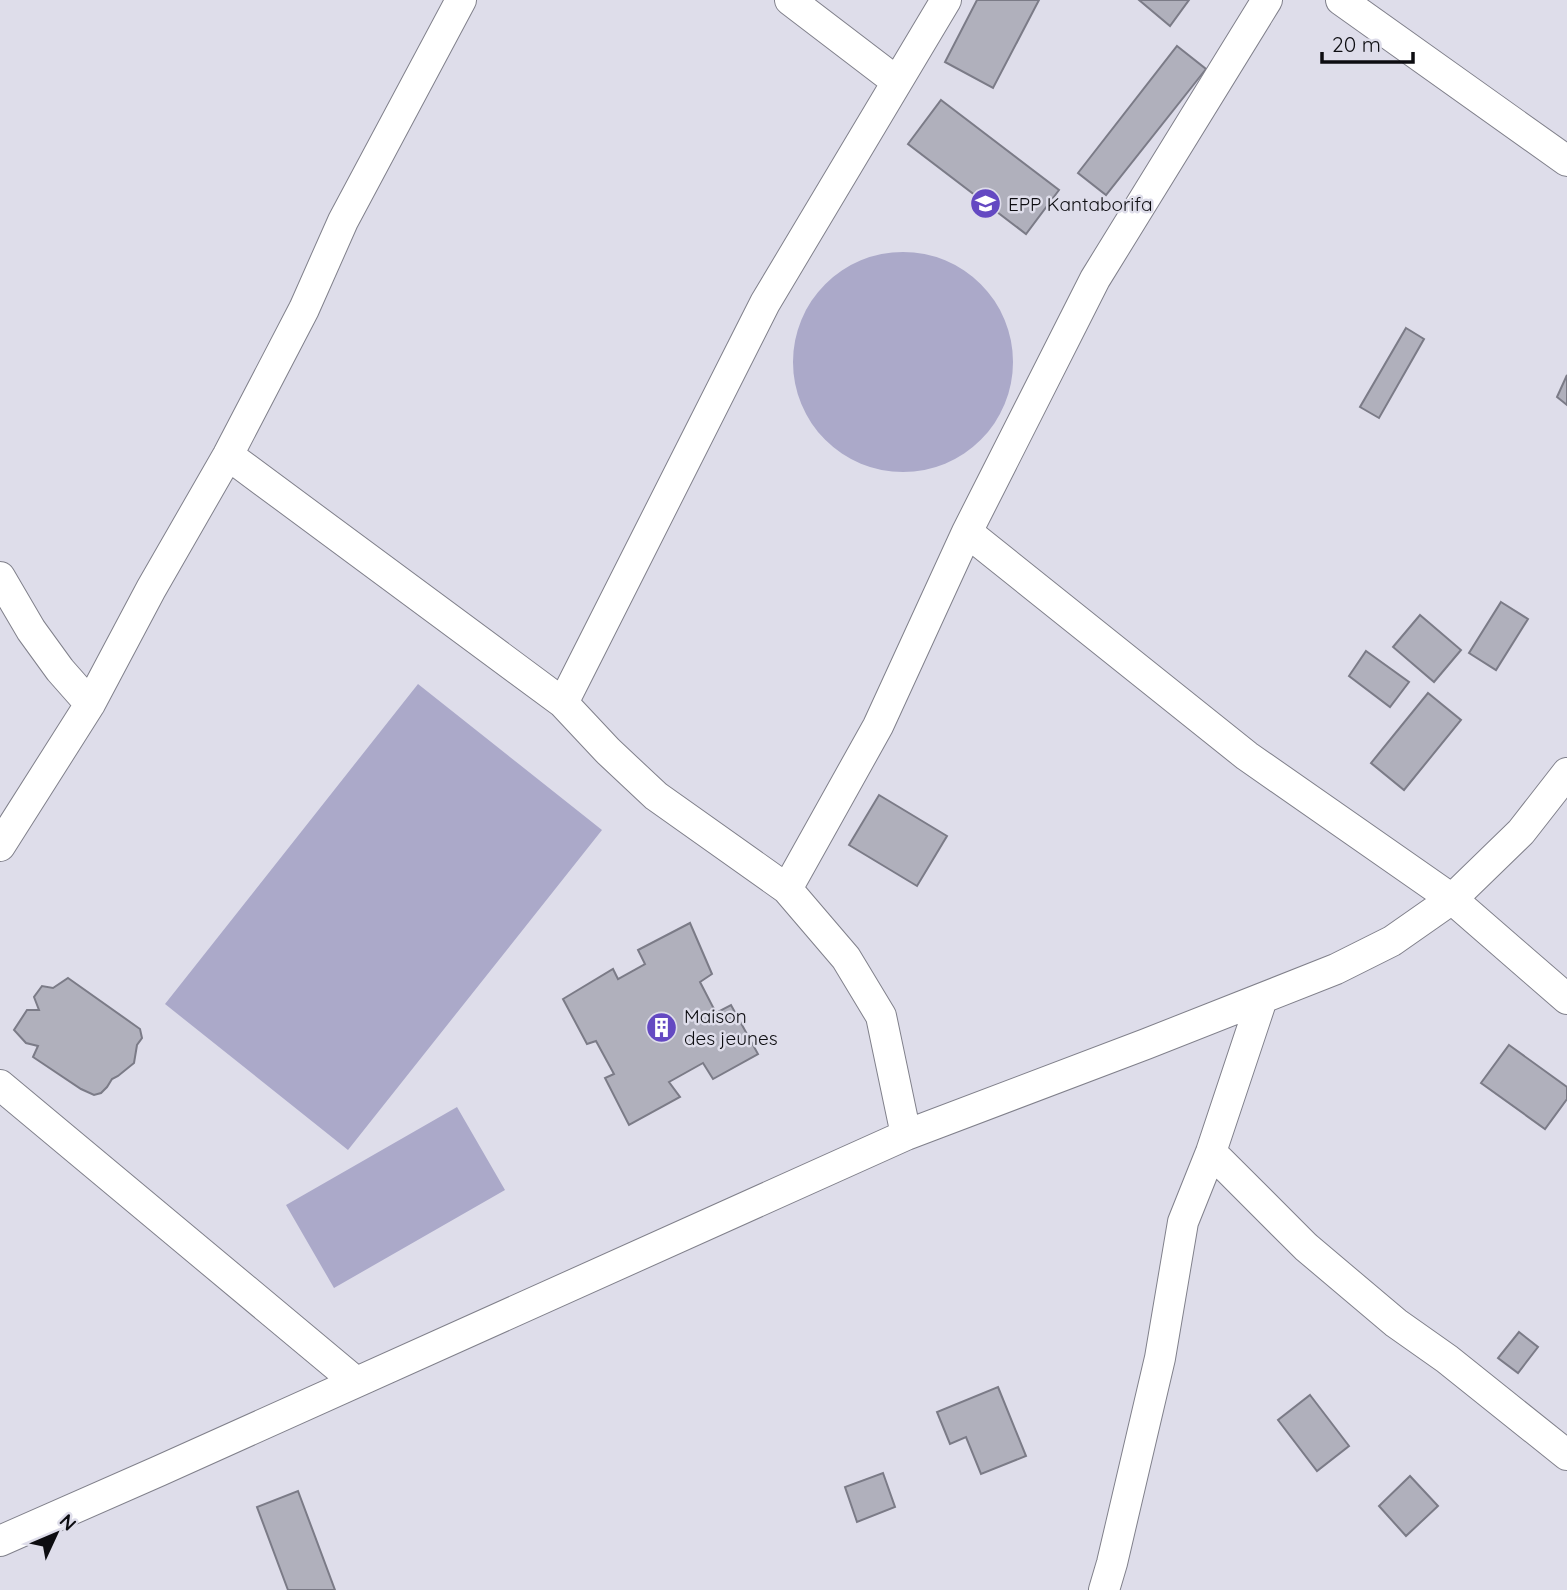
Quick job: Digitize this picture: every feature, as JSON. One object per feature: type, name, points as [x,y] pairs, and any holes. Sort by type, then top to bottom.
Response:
[{"type":"street","points":[[0,846],[90,704],[150,589],[228,455],[304,309],[343,221],[461,0]]},
{"type":"street","points":[[790,0],[897,81]]},
{"type":"street","points":[[563,703],[765,303],[946,0]]},
{"type":"street","points":[[787,889],[878,726],[967,532],[1095,279],[1268,0]]},
{"type":"street","points":[[1341,0],[1567,161]]},
{"type":"street","points":[[228,455],[563,703],[608,751],[656,796],[787,889],[846,958],[881,1016],[906,1135]]},
{"type":"street","points":[[967,532],[1247,756],[1452,899],[1567,999]]},
{"type":"street","points":[[0,577],[31,630],[60,670],[90,704]]},
{"type":"street","points":[[0,1541],[906,1135],[1336,969],[1392,941],[1452,899],[1521,832],[1567,773]]},
{"type":"street","points":[[1104,1590],[1160,1358],[1184,1222],[1211,1152],[1262,999]]},
{"type":"street","points":[[0,1085],[356,1382]]},
{"type":"street","points":[[1211,1152],[1306,1247],[1396,1323],[1447,1359],[1567,1455]]},
{"type":"shaded area","points":[[914,252],[945,260],[964,270],[981,284],[995,301],[1005,320],[1011,340],[1011,384],[1005,404],[995,423],[981,440],[964,454],[935,468],[892,472],[871,468],[851,459],[833,447],[818,432],[797,394],[793,351],[797,330],[806,310],[818,292],[833,277],[871,256]]},
{"type":"shaded area","points":[[418,684],[602,830],[348,1150],[165,1004]]},
{"type":"shaded area","points":[[457,1107],[505,1190],[334,1288],[286,1205]]},
{"type":"building","points":[[977,0],[1039,0],[993,88],[945,62]]},
{"type":"building","points":[[1139,0],[1189,0],[1170,26]]},
{"type":"building","points":[[1177,46],[1206,69],[1106,195],[1078,173]]},
{"type":"building","points":[[941,100],[1059,190],[1026,234],[908,144]]},
{"type":"building","points":[[1406,328],[1424,339],[1379,418],[1360,407]]},
{"type":"building","points":[[1567,375],[1567,405],[1557,397]]},
{"type":"building","points":[[1501,602],[1528,619],[1496,670],[1469,653]]},
{"type":"building","points":[[1420,615],[1461,650],[1434,682],[1393,647]]},
{"type":"building","points":[[1366,651],[1409,682],[1390,707],[1349,676]]},
{"type":"building","points":[[1428,693],[1461,720],[1404,790],[1371,763]]},
{"type":"building","points":[[879,795],[947,836],[917,886],[849,845]]},
{"type":"building","name":"Maison des jeunes","points":[[690,923],[712,974],[700,982],[716,1013],[731,1005],[758,1054],[713,1079],[703,1063],[669,1082],[680,1097],[629,1125],[605,1078],[614,1074],[596,1041],[587,1044],[563,999],[613,969],[618,979],[645,964],[638,950]]},
{"type":"building","points":[[68,978],[140,1029],[142,1038],[137,1045],[134,1063],[112,1079],[101,1093],[94,1095],[33,1057],[38,1046],[26,1043],[14,1030],[27,1010],[39,1010],[34,997],[42,986],[53,988]]},
{"type":"building","points":[[1509,1045],[1567,1087],[1567,1099],[1545,1129],[1481,1083]]},
{"type":"building","points":[[1519,1332],[1538,1347],[1518,1373],[1498,1358]]},
{"type":"building","points":[[998,1387],[1026,1456],[981,1474],[966,1437],[950,1444],[937,1412]]},
{"type":"building","points":[[1310,1395],[1349,1446],[1317,1471],[1278,1420]]},
{"type":"building","points":[[883,1473],[895,1507],[857,1522],[845,1487]]},
{"type":"building","points":[[1410,1476],[1438,1506],[1406,1536],[1379,1506]]},
{"type":"building","points":[[298,1491],[335,1590],[288,1590],[257,1507]]},
{"type":"place","name":"EPP Kantaborifa","points":[[985,204]]},
{"type":"place","name":"Maison des jeunes","points":[[661,1027]]}]
